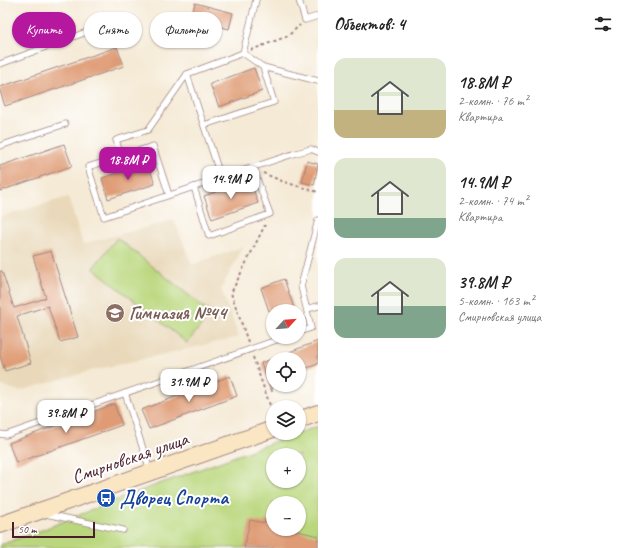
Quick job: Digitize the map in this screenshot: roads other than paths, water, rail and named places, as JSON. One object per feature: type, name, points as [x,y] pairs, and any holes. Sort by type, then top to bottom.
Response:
[{"type":"main road","points":[[306,417],[318,413]]},
{"type":"main road","name":"Смирновская улица","points":[[0,525],[266,431]]},
{"type":"lane","points":[[243,53],[256,0]]},
{"type":"lane","points":[[299,0],[305,20],[318,16]]},
{"type":"lane","points":[[0,64],[84,33]]},
{"type":"lane","points":[[243,53],[263,67],[318,81]]},
{"type":"lane","points":[[121,156],[116,140],[148,130],[187,74],[243,53]]},
{"type":"lane","points":[[204,125],[274,102],[263,67]]},
{"type":"lane","points":[[187,74],[221,178]]},
{"type":"lane","points":[[0,146],[65,124]]},
{"type":"lane","points":[[170,195],[153,146],[88,167],[104,217],[311,149],[318,152]]},
{"type":"lane","points":[[194,187],[209,236],[270,214],[253,168]]},
{"type":"lane","points":[[306,330],[311,328],[301,286],[318,220]]},
{"type":"lane","points":[[307,309],[318,306]]},
{"type":"lane","points":[[0,434],[6,436],[266,344]]},
{"type":"lane","points":[[125,394],[150,472]]},
{"type":"lane","points":[[38,512],[123,530]]},
{"type":"place","name":"Гимназия №44","points":[[115,313]]},
{"type":"place","name":"Дворец Спорта","points":[[106,498]]}]
